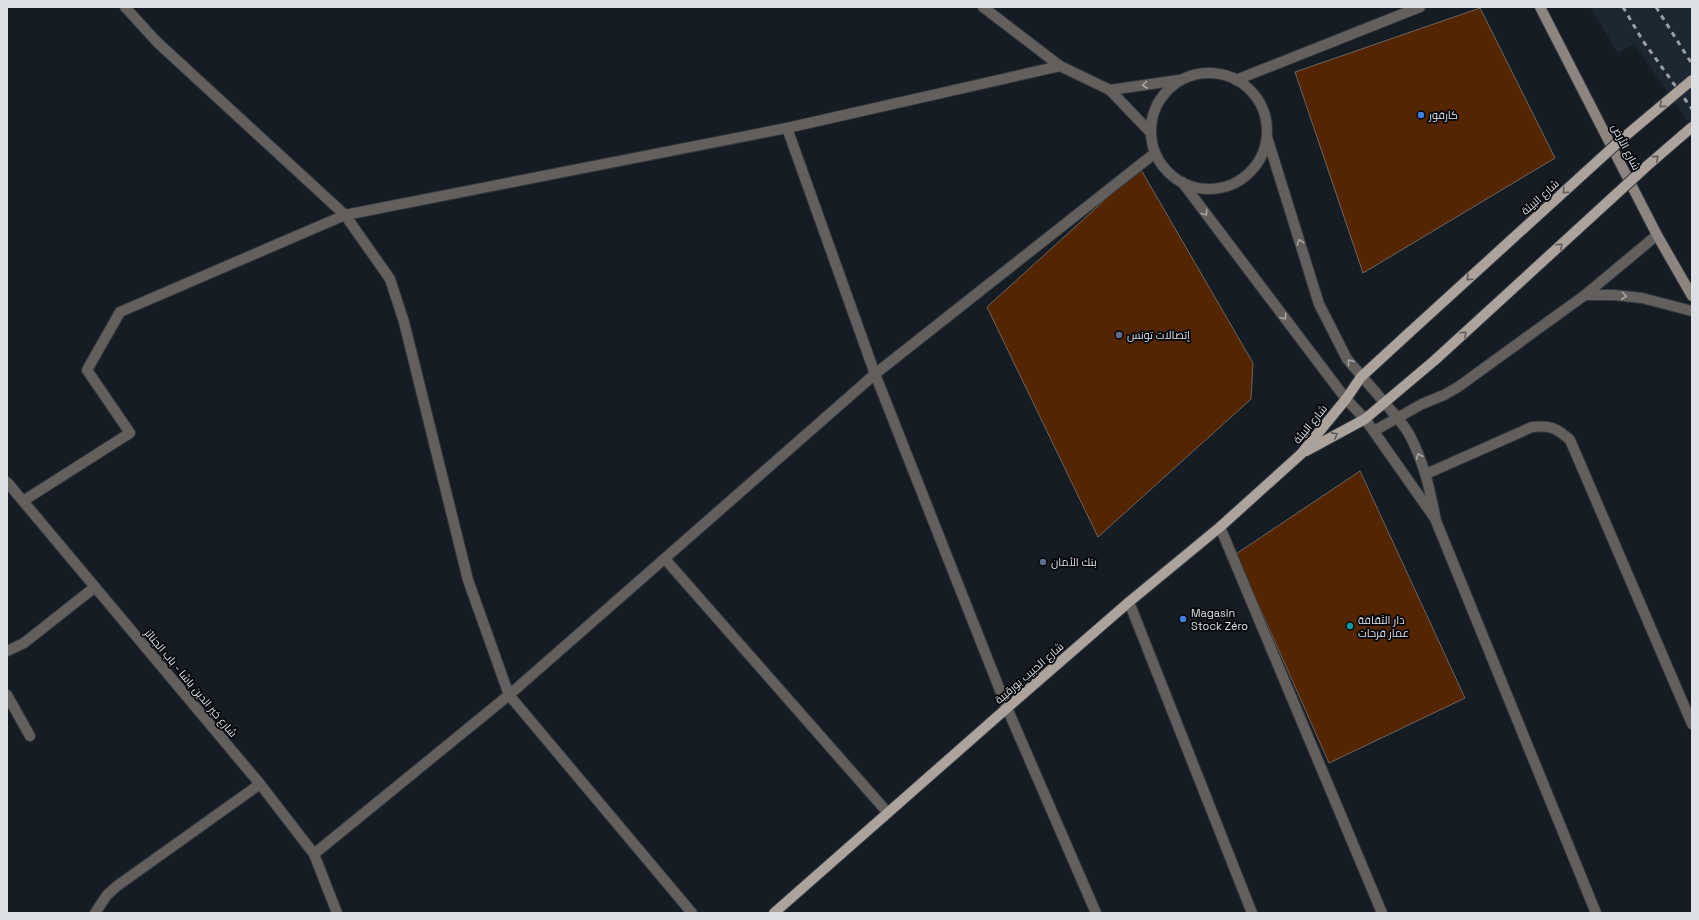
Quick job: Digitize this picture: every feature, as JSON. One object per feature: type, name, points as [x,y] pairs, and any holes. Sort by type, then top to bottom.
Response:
[{"type":"main road","name":"شارع الأرض","points":[[1540,7],[1657,235],[1692,296]]},
{"type":"main road","points":[[1682,88],[1692,77]]},
{"type":"main road","name":"شارع البيئة","points":[[1301,454],[1346,399],[1361,377],[1622,138],[1692,80]]},
{"type":"main road","name":"شارع البيئة","points":[[1301,454],[1365,418],[1435,360],[1648,165],[1692,127]]},
{"type":"main road","name":"شارع الحبيب بورقيبة","points":[[774,913],[1007,708],[1129,602],[1220,526],[1301,454]]},
{"type":"street","points":[[126,7],[157,42],[345,215],[390,279],[398,301],[468,580],[509,695],[692,913]]},
{"type":"street","points":[[983,7],[1060,66],[1110,90],[1150,133]]},
{"type":"street","points":[[1236,80],[1420,7]]},
{"type":"street","points":[[23,501],[130,434],[87,370],[120,312],[345,215],[787,128],[1060,66]]},
{"type":"street","points":[[1110,90],[1179,80],[1208,73],[1236,80],[1254,94],[1265,114],[1267,137],[1319,304],[1347,359],[1408,433],[1426,474],[1436,521],[1596,913]]},
{"type":"street","points":[[1179,80],[1167,90],[1158,103],[1152,118],[1150,133],[1155,154],[1171,175],[1182,182],[1204,189],[1226,187],[1246,176],[1260,158],[1267,137]]},
{"type":"street","points":[[787,128],[875,374],[1007,708],[1096,913]]},
{"type":"street","points":[[314,854],[509,695],[666,559],[875,374],[1155,154]]},
{"type":"street","points":[[1182,182],[1346,399],[1365,418],[1436,521]]},
{"type":"street","points":[[1374,431],[1422,404],[1444,396],[1458,387],[1586,295],[1657,235]]},
{"type":"street","points":[[1586,295],[1614,295],[1642,298],[1692,311]]},
{"type":"street","points":[[1426,474],[1532,427],[1543,426],[1560,430],[1570,440],[1692,724]]},
{"type":"street","name":"شارع خير الدين باشا - باب الجنائز","points":[[8,485],[260,784],[314,854],[337,913]]},
{"type":"street","points":[[1220,526],[1382,913]]},
{"type":"street","points":[[666,559],[888,813]]},
{"type":"street","points":[[7,651],[24,643],[95,587]]},
{"type":"street","points":[[1129,602],[1252,913]]},
{"type":"street","points":[[7,695],[30,736]]},
{"type":"street","points":[[95,913],[107,895],[117,886],[260,784]]},
{"type":"shaded area","points":[[1590,7],[1692,7],[1692,16],[1689,19],[1692,24],[1692,127],[1634,44],[1618,53]]},
{"type":"building","name":"كارفور","points":[[1480,8],[1555,158],[1363,273],[1295,72]]},
{"type":"building","name":"إتصالات تونس","points":[[1140,168],[1253,363],[1251,399],[1098,537],[987,307]]},
{"type":"building","name":"دار الثقافة عمار فرحات","points":[[1360,471],[1465,698],[1329,763],[1236,554]]},
{"type":"railway","points":[[1623,7],[1643,41],[1692,109]]},
{"type":"railway","points":[[1656,7],[1692,64]]},
{"type":"place","name":"كارفور","points":[[1421,115]]},
{"type":"place","name":"إتصالات تونس","points":[[1119,335]]},
{"type":"place","name":"بنك الأمان","points":[[1043,562]]},
{"type":"place","name":"Magasin Stock Zéro","points":[[1183,619]]},
{"type":"place","name":"دار الثقافة عمار فرحات","points":[[1350,626]]}]
